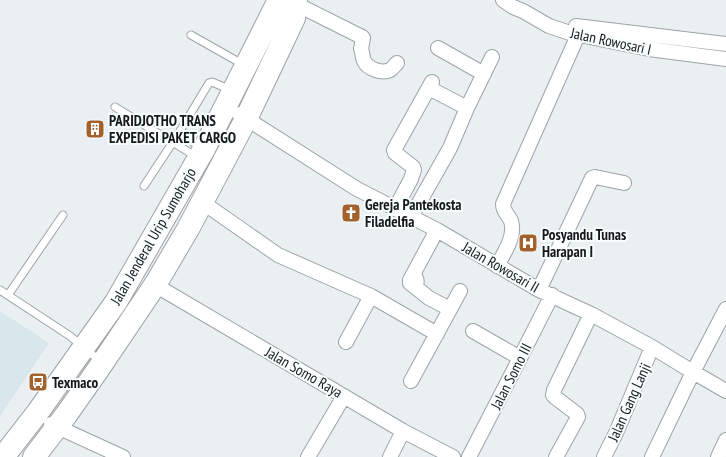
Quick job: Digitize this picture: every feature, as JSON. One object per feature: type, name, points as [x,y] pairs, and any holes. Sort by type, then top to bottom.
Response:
[{"type":"highway","name":"Jalan Jenderal Urip Sumoharjo","points":[[20,457],[52,424],[116,302],[201,154],[246,66],[293,1]]},
{"type":"highway","points":[[34,457],[52,424],[66,415],[97,371],[155,285],[188,229],[242,116],[294,20],[293,1]]},
{"type":"highway","name":"Jalan Jenderal Urip Sumoharjo","points":[[3,457],[38,412],[127,310],[242,116]]},
{"type":"street","name":"Jalan Rowosari I","points":[[503,0],[548,26],[559,30],[649,50],[726,59]]},
{"type":"street","name":"Jalan Rowosari I","points":[[520,0],[540,13],[568,24],[726,44]]},
{"type":"street","points":[[293,1],[362,36],[361,49],[364,61],[373,70],[386,71],[397,63]]},
{"type":"street","points":[[497,266],[511,238],[512,229],[511,221],[503,209],[503,204],[578,35]]},
{"type":"street","points":[[438,48],[484,74]]},
{"type":"street","points":[[412,217],[450,148],[467,108],[492,57]]},
{"type":"street","points":[[395,209],[411,179],[414,170],[413,167],[395,153],[394,150],[431,85],[467,108]]},
{"type":"street","name":"Jalan Rowosari II","points":[[242,116],[357,189],[437,230],[497,266],[652,347],[726,391]]},
{"type":"street","name":"Jalan Somo III","points":[[469,457],[520,358],[592,178],[595,177],[624,183]]},
{"type":"street","points":[[202,202],[278,255],[371,296],[437,334]]},
{"type":"street","points":[[437,230],[410,280],[410,283],[429,298],[450,309]]},
{"type":"street","name":"Jalan Somo Raya","points":[[155,285],[403,431],[453,457]]},
{"type":"street","points":[[410,381],[460,291]]},
{"type":"street","points":[[346,342],[371,296]]},
{"type":"street","points":[[652,457],[693,372],[726,309]]},
{"type":"street","points":[[556,457],[578,417],[577,414],[556,398],[554,395],[554,390],[590,314]]},
{"type":"street","points":[[472,331],[520,358]]},
{"type":"street","name":"Jalan Gang Lanji","points":[[604,457],[616,433],[652,347]]},
{"type":"street","points":[[308,457],[344,396]]},
{"type":"street","points":[[52,424],[124,457]]},
{"type":"street","points":[[390,457],[403,431]]},
{"type":"street","points":[[718,457],[726,440]]},
{"type":"lane","points":[[191,35],[246,66]]},
{"type":"lane","points":[[201,154],[180,132],[208,83],[216,83],[233,91]]},
{"type":"lane","points":[[115,107],[173,142],[201,154]]},
{"type":"lane","points":[[144,186],[173,142]]},
{"type":"lane","points":[[8,295],[63,215]]},
{"type":"lane","points":[[0,290],[70,336],[89,352]]},
{"type":"lane","points":[[0,454],[3,457]]},
{"type":"shaded area","points":[[0,311],[49,343],[0,416]]},
{"type":"place","name":"PARIDJOTHO TRANS EXPEDISI PAKET CARGO","points":[[95,129]]},
{"type":"place","name":"Gereja Pantekosta Filadelfia","points":[[351,213]]},
{"type":"place","name":"Posyandu Tunas Harapan I","points":[[528,243]]},
{"type":"place","name":"Texmaco","points":[[38,382]]}]
